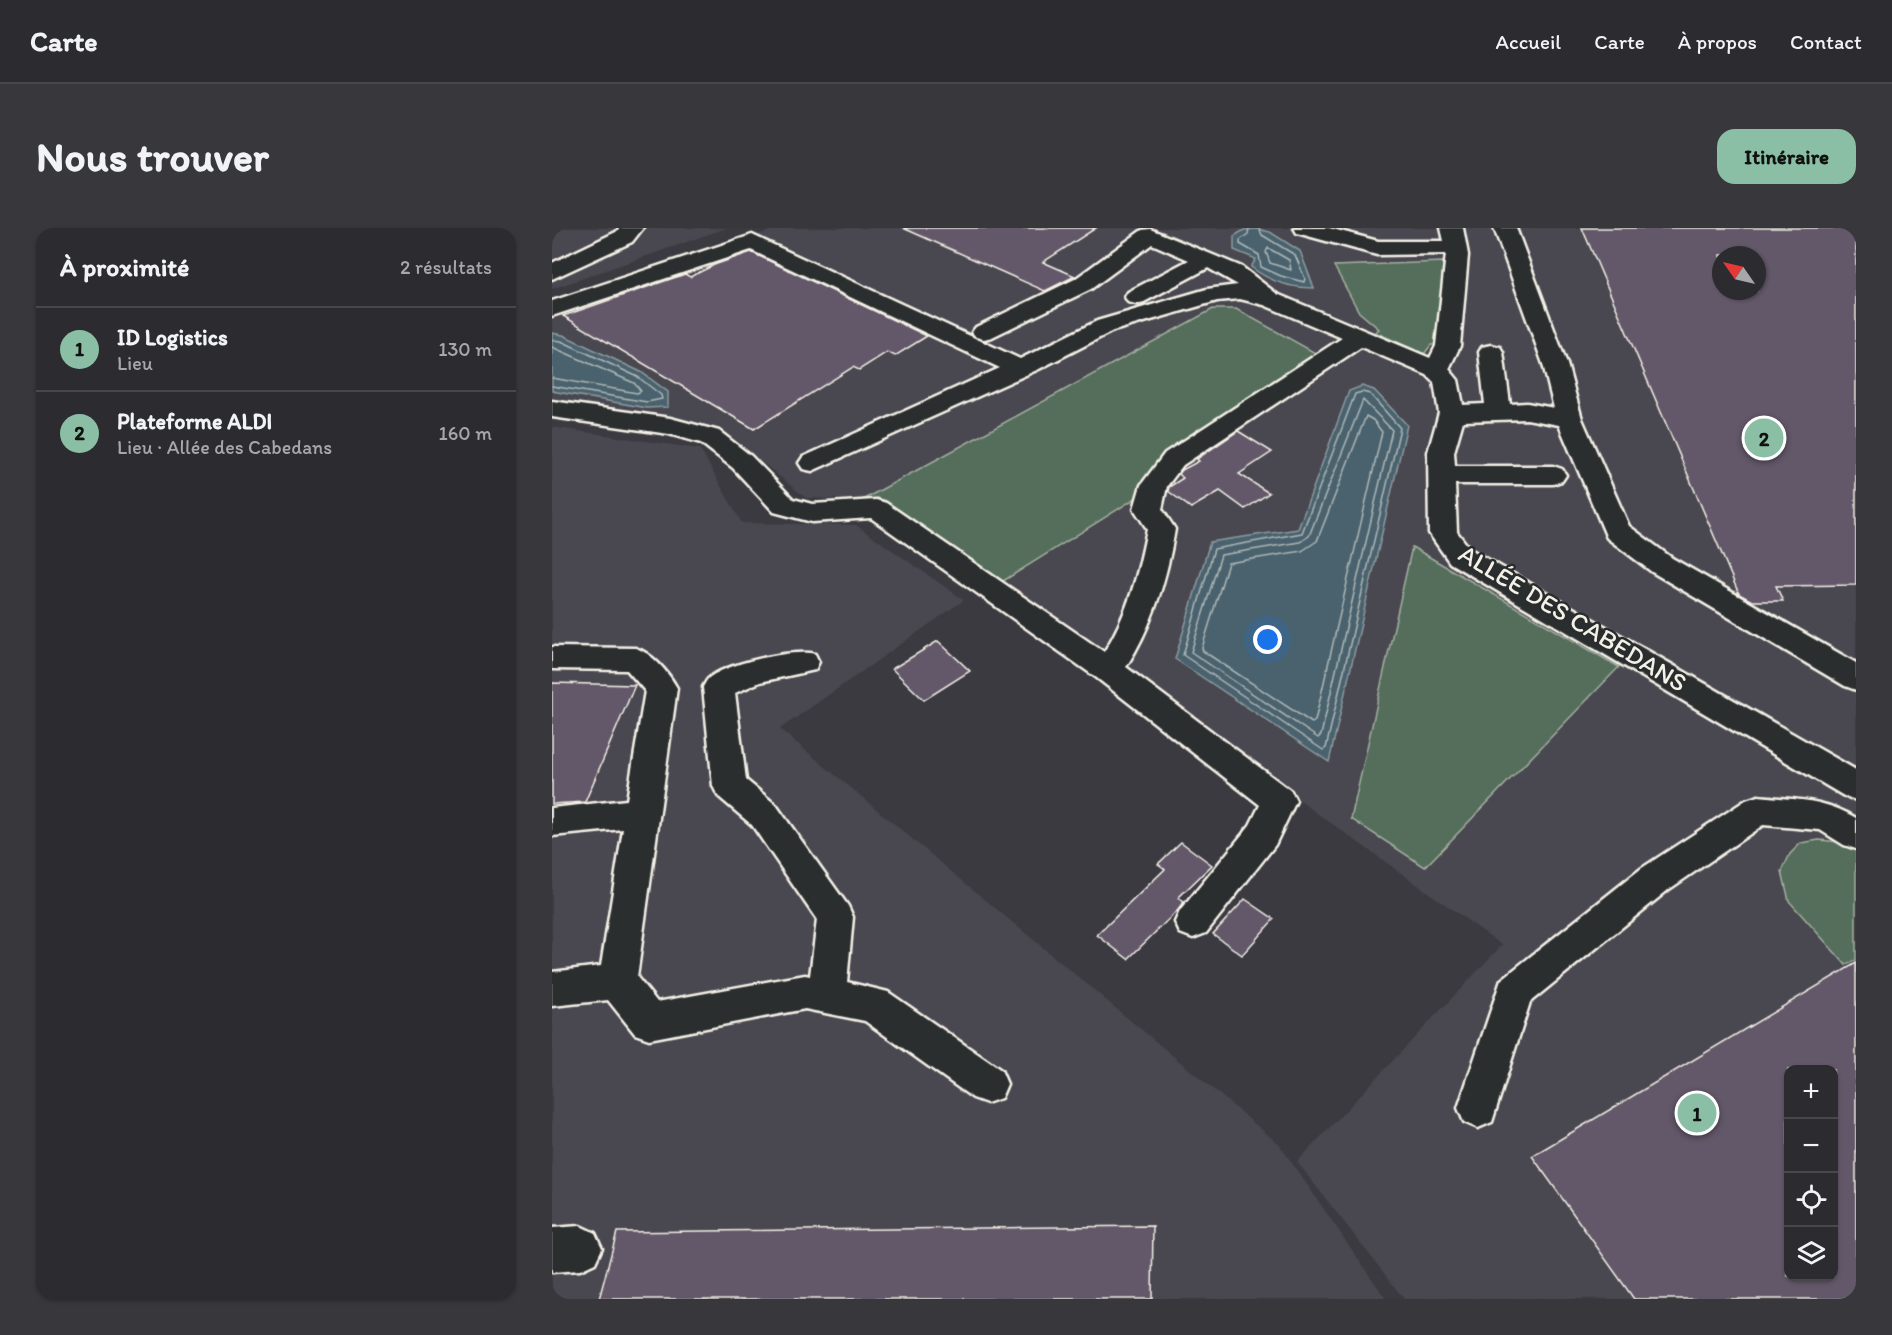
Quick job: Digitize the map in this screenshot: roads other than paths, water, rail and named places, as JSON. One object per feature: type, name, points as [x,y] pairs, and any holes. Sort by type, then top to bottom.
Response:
[{"type":"street","points":[[552,257],[570,248],[597,228]]},
{"type":"street","points":[[552,272],[624,237],[632,228]]},
{"type":"street","points":[[552,296],[761,228]]},
{"type":"street","points":[[812,463],[1024,366],[1105,326],[1215,294],[1240,292],[1272,300],[1436,370],[1448,346],[1458,255],[1454,237],[1377,248],[1305,228]]},
{"type":"street","points":[[1505,228],[1555,364],[1569,419],[1617,531],[1662,565],[1856,678]]},
{"type":"street","points":[[984,332],[1083,284],[1150,235],[1234,272],[1272,300]]},
{"type":"street","points":[[552,309],[752,242],[1024,366]]},
{"type":"street","points":[[1136,297],[1207,260]]},
{"type":"street","points":[[1108,670],[1126,645],[1155,563],[1161,529],[1148,509],[1154,485],[1174,459],[1360,337]]},
{"type":"street","points":[[1491,352],[1499,412]]},
{"type":"street","name":"ALLÉE DES CABEDANS","points":[[1436,370],[1446,380],[1452,413],[1441,452],[1443,533],[1461,556],[1856,786]]},
{"type":"street","points":[[552,409],[670,426],[710,438],[742,462],[784,506],[812,513],[876,509],[1108,670],[1279,801],[1263,835],[1193,922]]},
{"type":"street","points":[[1452,413],[1527,411],[1569,419]]},
{"type":"street","points":[[1441,475],[1553,475]]},
{"type":"street","points":[[552,658],[635,659],[661,688],[617,982],[649,1021],[805,992],[828,996],[874,1005],[987,1084]]},
{"type":"street","points":[[804,662],[754,671],[718,687],[730,786],[764,814],[836,917],[828,996]]},
{"type":"street","points":[[1478,1108],[1514,992],[1655,879],[1758,810],[1826,818],[1856,835]]},
{"type":"street","points":[[552,822],[641,813]]},
{"type":"street","points":[[552,989],[617,982]]},
{"type":"water","points":[[1257,229],[1270,232],[1300,251],[1314,288],[1297,287],[1273,280],[1251,267],[1256,259],[1234,250],[1234,236],[1244,230]]},
{"type":"water","points":[[552,333],[563,335],[641,372],[668,392],[668,407],[647,408],[552,391]]},
{"type":"water","points":[[1362,386],[1374,390],[1407,425],[1329,762],[1175,659],[1210,542],[1298,529],[1349,391]]},
{"type":"place","name":"Plateforme ALDI","points":[[1764,438]]},
{"type":"place","name":"ID Logistics","points":[[1697,1113]]}]
